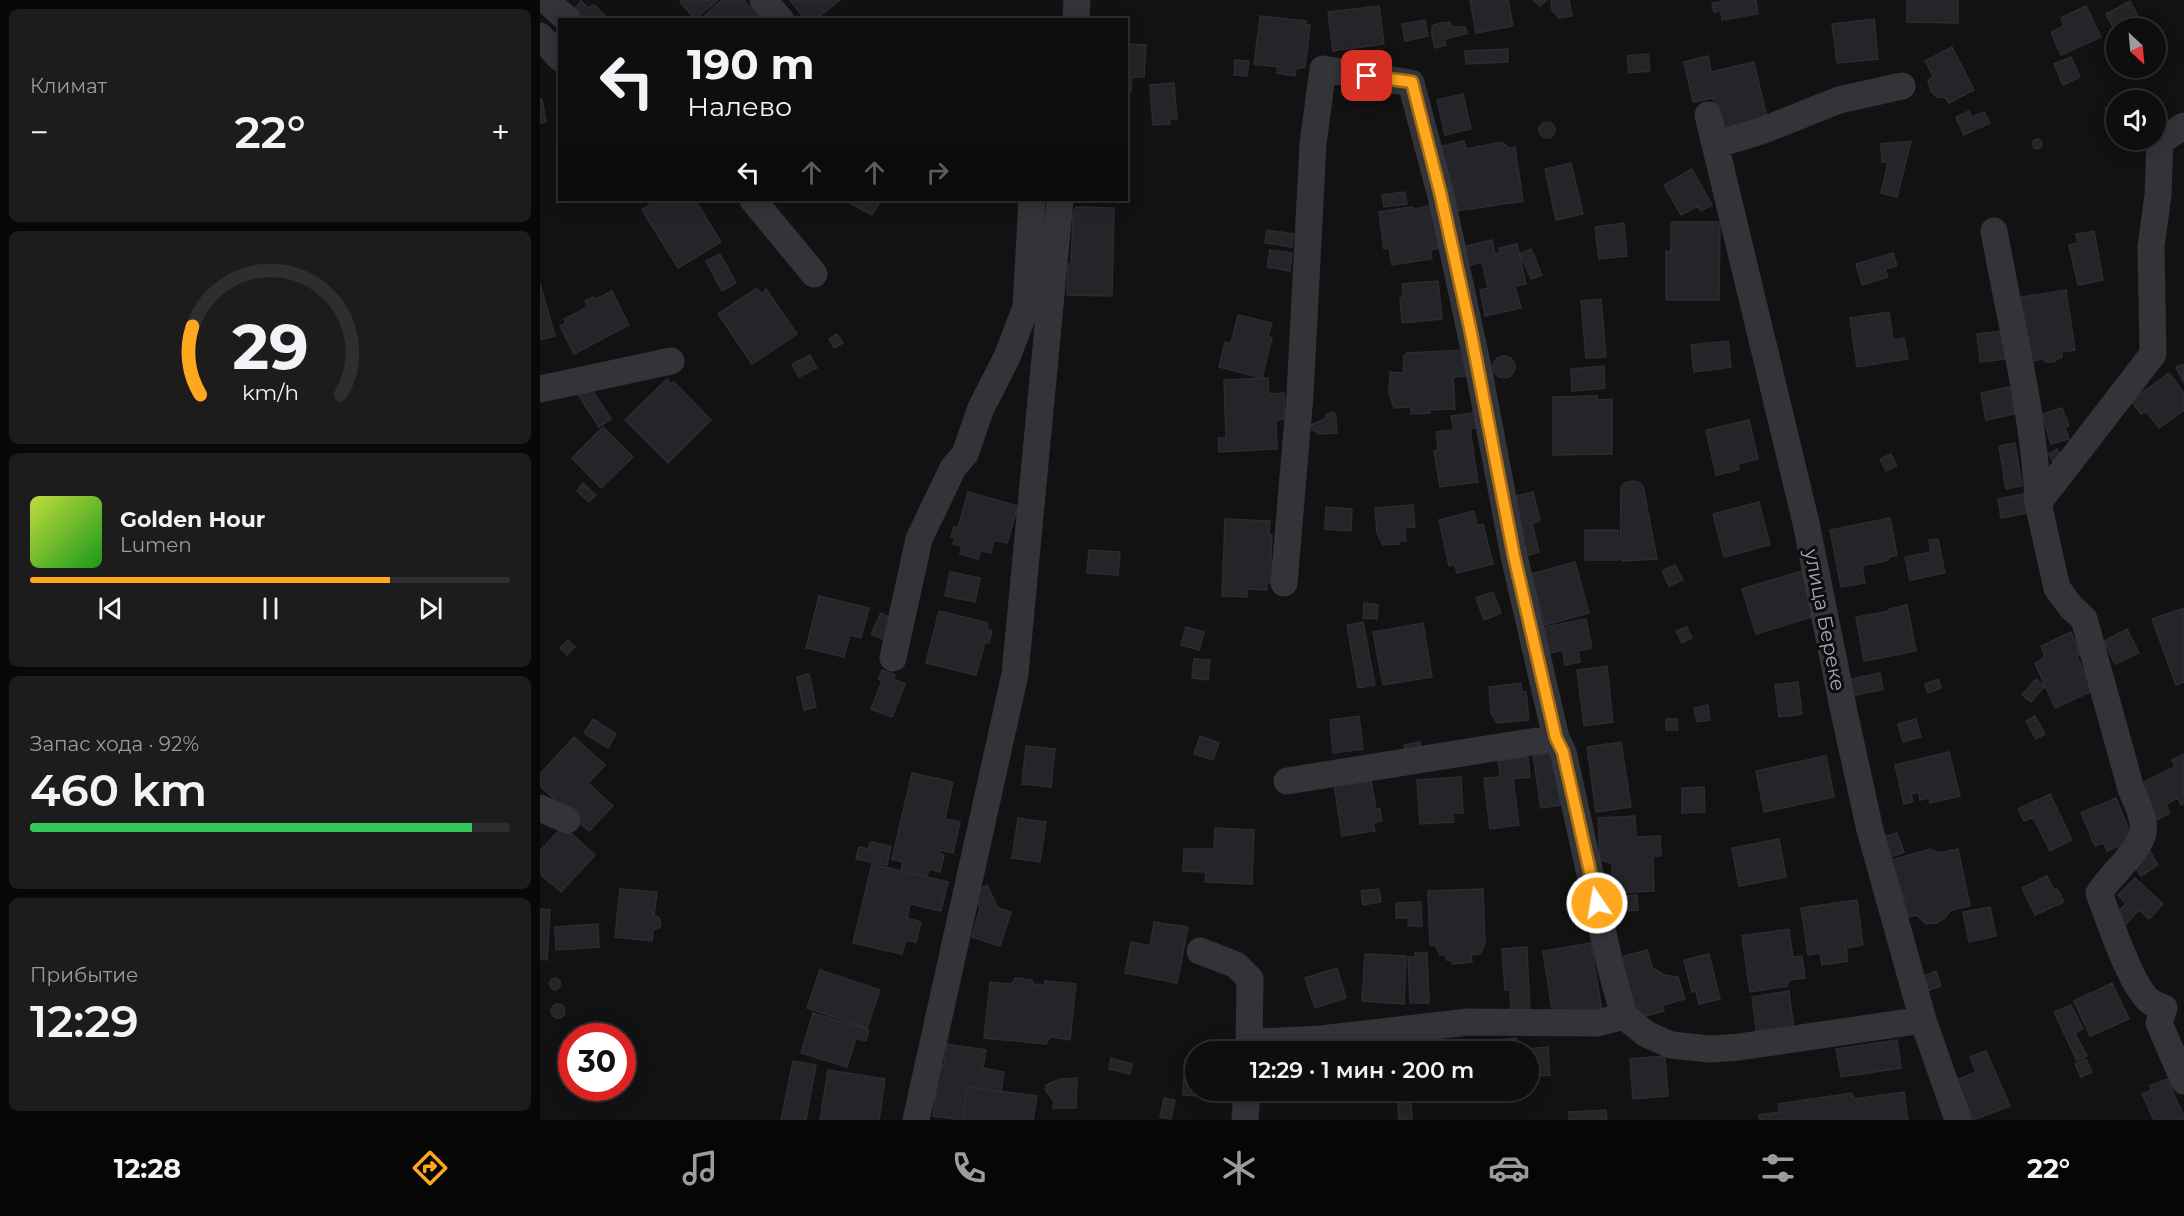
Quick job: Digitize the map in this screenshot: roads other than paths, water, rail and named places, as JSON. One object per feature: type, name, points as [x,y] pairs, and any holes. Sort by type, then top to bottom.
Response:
[{"type":"street","points":[[546,0],[566,18]]},
{"type":"street","points":[[763,0],[779,18]]},
{"type":"street","points":[[1076,18],[1077,0]]},
{"type":"street","points":[[540,36],[558,56]]},
{"type":"street","points":[[1284,583],[1300,395],[1313,144],[1323,69],[1412,82],[1441,196],[1472,337],[1514,556],[1556,738],[1563,752],[1611,969],[1624,1016],[1646,1034],[1671,1045],[1710,1048],[1738,1047],[1923,1020]]},
{"type":"street","points":[[1715,145],[1764,130],[1839,100],[1902,86]]},
{"type":"street","name":"улица Береке","points":[[1708,115],[1806,523],[1870,830],[1923,1020],[1958,1120]]},
{"type":"street","points":[[2038,503],[2153,354],[2151,247],[2158,195],[2160,141],[2184,126]]},
{"type":"street","points":[[754,201],[814,274]]},
{"type":"street","points":[[893,658],[920,539],[953,468],[965,454],[981,408],[1007,357],[1026,307],[1032,201]]},
{"type":"street","points":[[916,1120],[1015,674],[1060,201]]},
{"type":"street","points":[[1994,231],[2027,396],[2038,503],[2057,588],[2084,619],[2131,789],[2141,813],[2144,833],[2099,893],[2119,947],[2137,984],[2149,1002],[2174,1003]]},
{"type":"street","points":[[540,389],[671,361]]},
{"type":"street","points":[[1287,781],[1556,738]]},
{"type":"street","points":[[540,808],[567,820]]},
{"type":"street","points":[[1200,951],[1236,965],[1250,979],[1253,1041],[1321,1039],[1468,1022],[1598,1023],[1624,1016]]},
{"type":"street","points":[[2174,1003],[2159,1023],[2184,1081]]},
{"type":"street","points":[[1245,1120],[1246,1101]]}]
